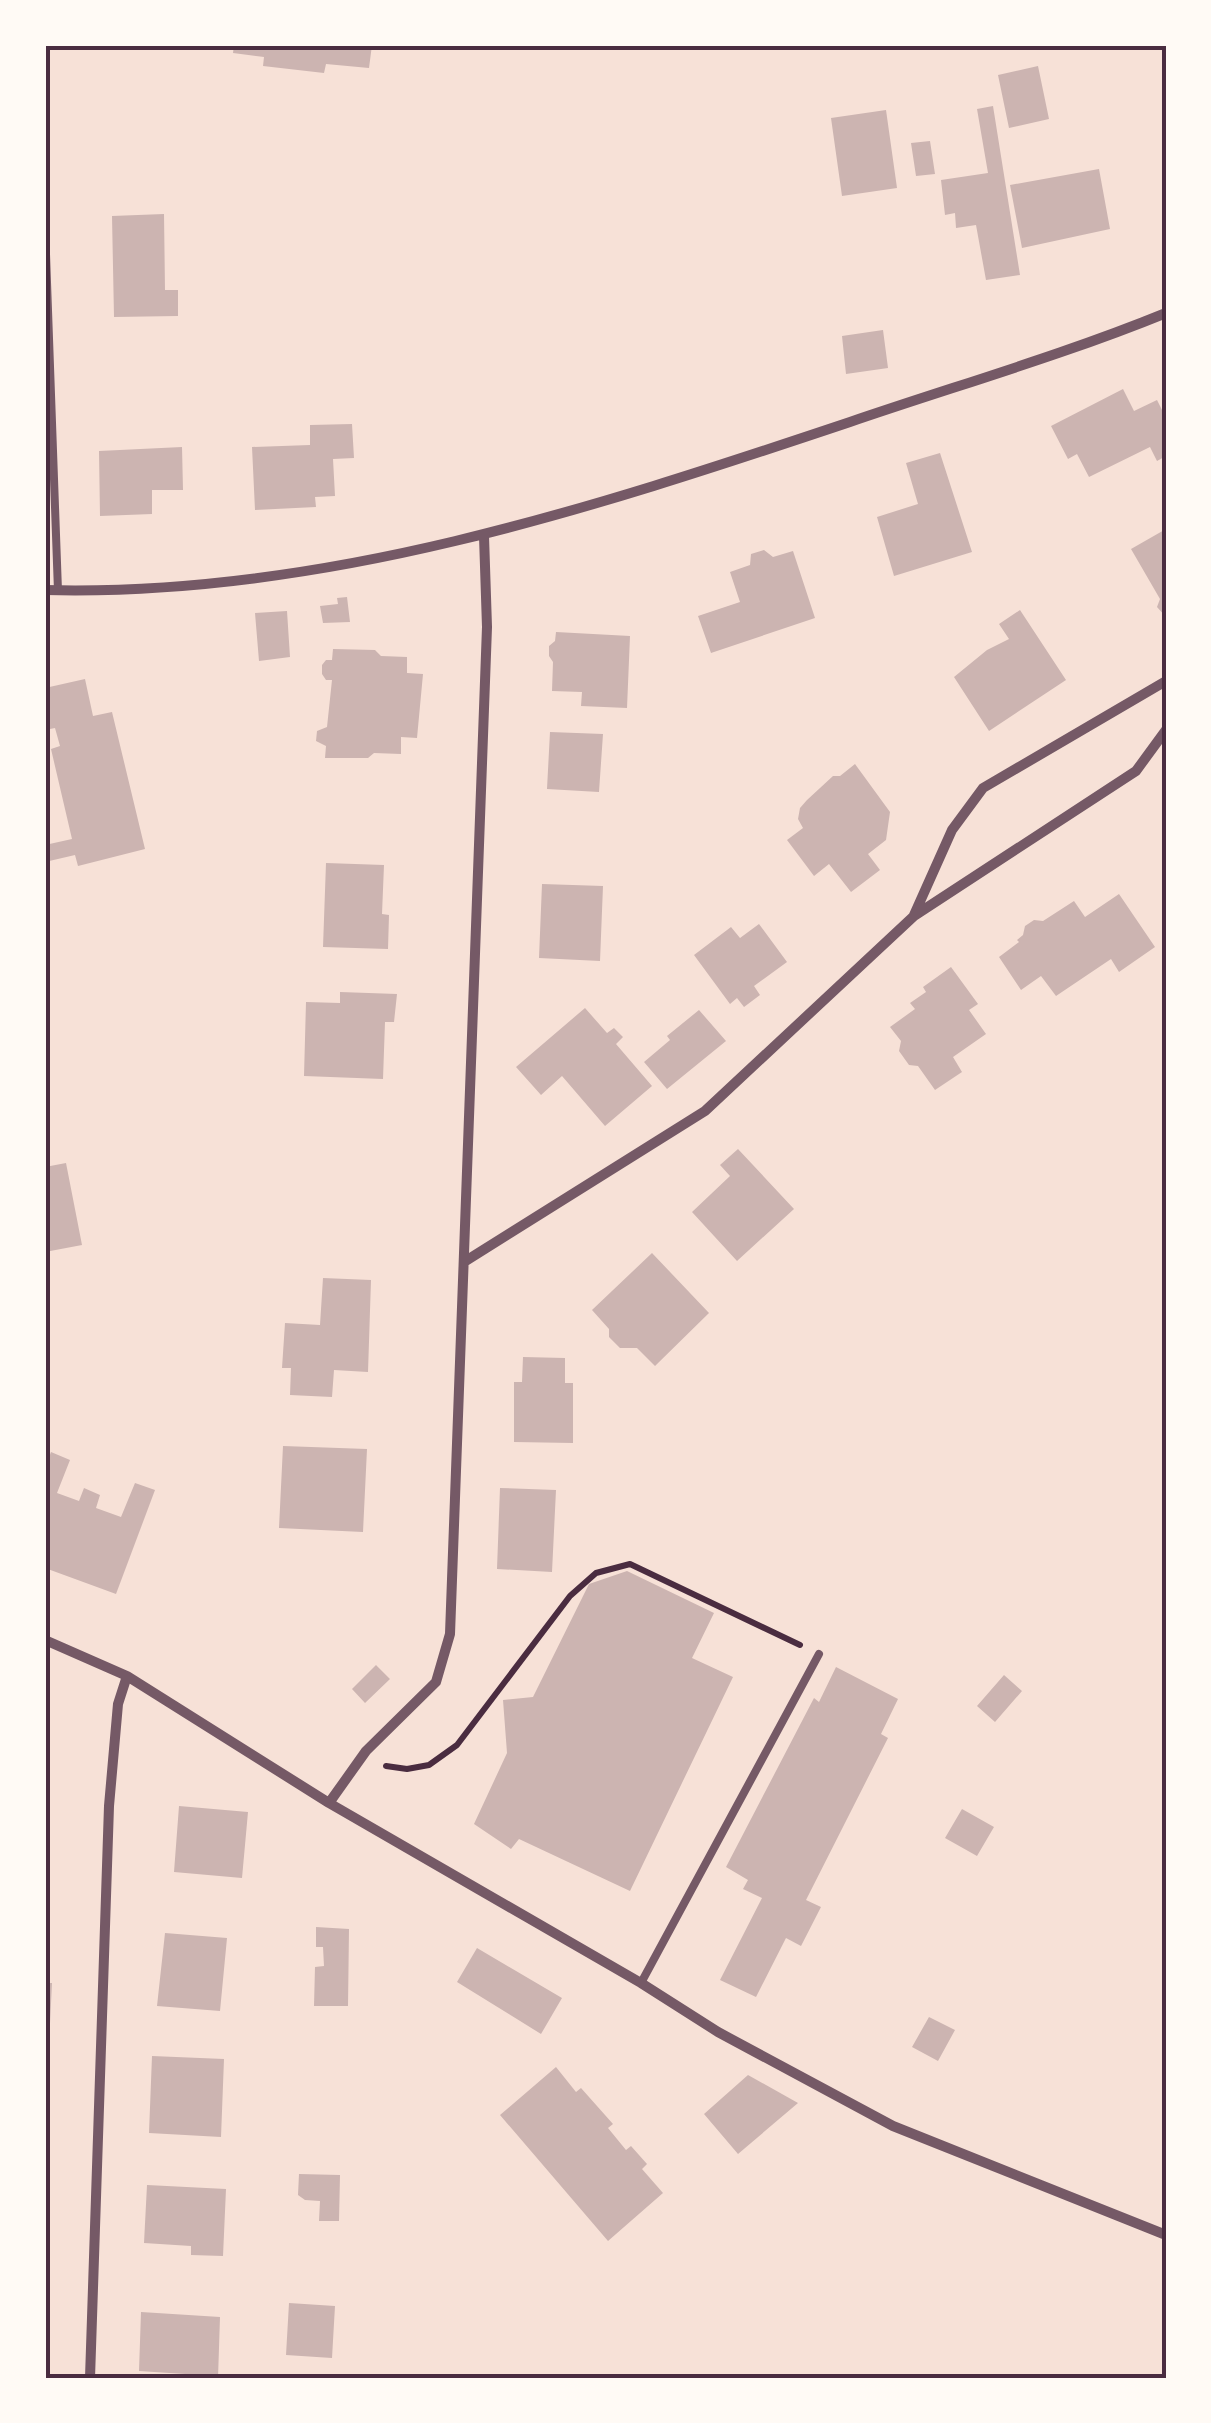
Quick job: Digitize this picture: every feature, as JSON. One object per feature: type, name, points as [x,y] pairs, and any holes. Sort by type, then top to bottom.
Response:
[{"type":"street","points":[[45,590],[146,590],[298,572],[484,536],[681,478],[1166,313]]},
{"type":"street","points":[[329,1803],[362,1757],[436,1682],[450,1634],[487,626],[484,536]]},
{"type":"street","points":[[914,916],[952,830],[983,788],[1166,681]]},
{"type":"street","points":[[464,1262],[705,1110],[914,916],[1136,771],[1166,730]]},
{"type":"street","points":[[45,1640],[127,1676],[329,1803],[718,2032],[893,2126],[1166,2235]]},
{"type":"street","points":[[90,2378],[109,1806],[118,1704],[127,1676]]},
{"type":"lane","points":[[45,226],[58,590]]},
{"type":"lane","points":[[641,1984],[819,1654]]},
{"type":"path","points":[[362,1757],[407,1770],[428,1765],[443,1755],[457,1744],[570,1596],[596,1573],[630,1564],[819,1654]]},
{"type":"building","points":[[234,45],[372,45],[369,68],[326,64],[324,73],[263,66],[264,57],[233,53]]},
{"type":"building","points":[[1038,66],[1049,119],[1009,128],[998,75]]},
{"type":"building","points":[[993,106],[1020,275],[986,280],[976,225],[956,228],[955,213],[945,215],[941,180],[988,173],[977,109]]},
{"type":"building","points":[[886,110],[897,188],[842,196],[831,118]]},
{"type":"building","points":[[930,141],[935,174],[916,176],[911,143]]},
{"type":"building","points":[[1099,169],[1110,229],[1022,248],[1010,185]]},
{"type":"building","points":[[164,214],[165,290],[178,290],[178,316],[114,317],[112,216]]},
{"type":"building","points":[[883,330],[888,368],[846,374],[842,336]]},
{"type":"building","points":[[1123,389],[1134,411],[1157,400],[1166,418],[1166,456],[1157,461],[1150,447],[1089,477],[1077,454],[1068,459],[1051,426]]},
{"type":"building","points":[[352,424],[354,458],[333,459],[335,496],[315,497],[316,507],[255,510],[252,447],[310,445],[310,425]]},
{"type":"building","points":[[182,447],[183,490],[152,490],[152,514],[100,516],[99,451]]},
{"type":"building","points":[[940,453],[972,552],[894,576],[877,517],[918,504],[906,463]]},
{"type":"building","points":[[1166,529],[1166,617],[1157,607],[1160,599],[1131,549]]},
{"type":"building","points":[[764,550],[773,557],[793,551],[815,618],[711,653],[698,616],[740,602],[730,572],[750,565],[751,554]]},
{"type":"building","points":[[347,597],[350,622],[323,623],[320,606],[338,604],[337,598]]},
{"type":"building","points":[[1020,610],[1066,680],[989,731],[954,677],[987,650],[1009,639],[999,624]]},
{"type":"building","points":[[287,611],[290,657],[259,661],[255,613]]},
{"type":"building","points":[[556,632],[630,636],[627,708],[581,706],[582,692],[552,691],[549,646],[555,641]]},
{"type":"building","points":[[333,649],[375,650],[381,656],[407,657],[407,673],[423,674],[417,738],[401,737],[401,754],[325,758],[326,746],[316,741],[317,731],[327,727],[332,680],[326,680],[322,674],[322,665],[332,660]]},
{"type":"building","points":[[85,679],[93,716],[112,712],[145,849],[78,866],[75,855],[45,862],[45,845],[72,839],[51,749],[60,746],[55,728],[45,730],[45,688]]},
{"type":"building","points":[[550,732],[603,734],[599,792],[547,789]]},
{"type":"building","points":[[855,764],[890,812],[886,840],[868,854],[880,870],[851,892],[829,864],[814,876],[787,840],[803,828],[798,819],[807,800],[833,776],[840,776]]},
{"type":"building","points":[[326,863],[384,865],[382,914],[389,915],[388,949],[323,947]]},
{"type":"building","points":[[542,884],[603,886],[600,961],[539,958]]},
{"type":"building","points":[[1119,894],[1155,947],[1119,972],[1111,959],[1056,996],[1041,976],[1021,990],[999,957],[1019,942],[1025,926],[1034,920],[1043,921],[1074,901],[1085,917]]},
{"type":"building","points":[[759,924],[787,962],[754,986],[760,995],[744,1007],[737,998],[730,1004],[694,955],[731,927],[740,938]]},
{"type":"building","points":[[951,967],[978,1004],[969,1010],[986,1034],[953,1057],[962,1072],[935,1090],[918,1066],[909,1065],[899,1051],[901,1041],[890,1027],[915,1009],[910,1003],[926,992],[923,987]]},
{"type":"building","points":[[340,992],[397,994],[394,1022],[385,1022],[383,1079],[304,1076],[306,1002],[340,1003]]},
{"type":"building","points":[[585,1008],[607,1033],[614,1028],[623,1037],[616,1044],[652,1086],[605,1126],[562,1076],[541,1095],[516,1067]]},
{"type":"building","points":[[699,1010],[726,1041],[667,1089],[644,1062],[670,1040],[667,1036]]},
{"type":"building","points":[[738,1149],[794,1209],[737,1261],[692,1212],[730,1176],[720,1165]]},
{"type":"building","points":[[66,1163],[82,1245],[45,1252],[45,1167]]},
{"type":"building","points":[[652,1253],[709,1313],[655,1366],[637,1348],[620,1348],[592,1310]]},
{"type":"building","points":[[323,1278],[371,1280],[368,1372],[334,1370],[332,1397],[290,1395],[291,1368],[282,1368],[285,1323],[320,1325]]},
{"type":"building","points":[[523,1357],[565,1358],[565,1383],[573,1383],[573,1443],[514,1442],[514,1382],[522,1382]]},
{"type":"building","points":[[283,1446],[367,1449],[363,1532],[279,1528]]},
{"type":"building","points":[[51,1452],[70,1460],[57,1493],[79,1501],[84,1488],[100,1495],[96,1508],[121,1517],[135,1483],[155,1490],[116,1594],[45,1568],[45,1468]]},
{"type":"building","points":[[500,1488],[556,1490],[552,1572],[497,1569]]},
{"type":"building","points":[[627,1571],[714,1613],[692,1658],[733,1677],[630,1891],[519,1839],[511,1849],[474,1824],[507,1753],[503,1700],[533,1697],[589,1584]]},
{"type":"building","points":[[376,1665],[390,1679],[365,1703],[352,1689]]},
{"type":"building","points":[[836,1667],[898,1699],[881,1734],[888,1738],[806,1900],[821,1907],[801,1946],[786,1938],[756,1997],[720,1980],[762,1898],[743,1889],[748,1880],[726,1867],[814,1698],[819,1702]]},
{"type":"building","points":[[1004,1675],[1022,1691],[995,1722],[977,1706]]},
{"type":"building","points":[[179,1806],[248,1812],[242,1878],[174,1872]]},
{"type":"building","points":[[962,1809],[994,1827],[977,1856],[945,1838]]},
{"type":"building","points":[[316,1927],[349,1929],[348,2006],[314,2006],[315,1967],[324,1966],[323,1947],[316,1947]]},
{"type":"building","points":[[165,1933],[227,1938],[220,2011],[157,2006]]},
{"type":"building","points":[[477,1948],[562,1998],[541,2034],[457,1982]]},
{"type":"building","points":[[45,1983],[52,1983],[49,2044],[45,2044]]},
{"type":"building","points":[[929,2017],[955,2030],[938,2061],[912,2047]]},
{"type":"building","points":[[152,2056],[224,2059],[221,2137],[149,2133]]},
{"type":"building","points":[[556,2067],[576,2092],[581,2088],[613,2124],[608,2128],[626,2150],[631,2146],[647,2164],[642,2169],[663,2193],[608,2241],[500,2115]]},
{"type":"building","points":[[748,2075],[798,2103],[738,2154],[704,2114]]},
{"type":"building","points":[[299,2174],[340,2175],[339,2221],[319,2221],[320,2201],[298,2195]]},
{"type":"building","points":[[147,2185],[226,2189],[223,2256],[191,2255],[191,2246],[144,2243]]},
{"type":"building","points":[[289,2303],[335,2306],[332,2358],[286,2355]]},
{"type":"building","points":[[141,2312],[220,2317],[218,2378],[139,2371]]}]
